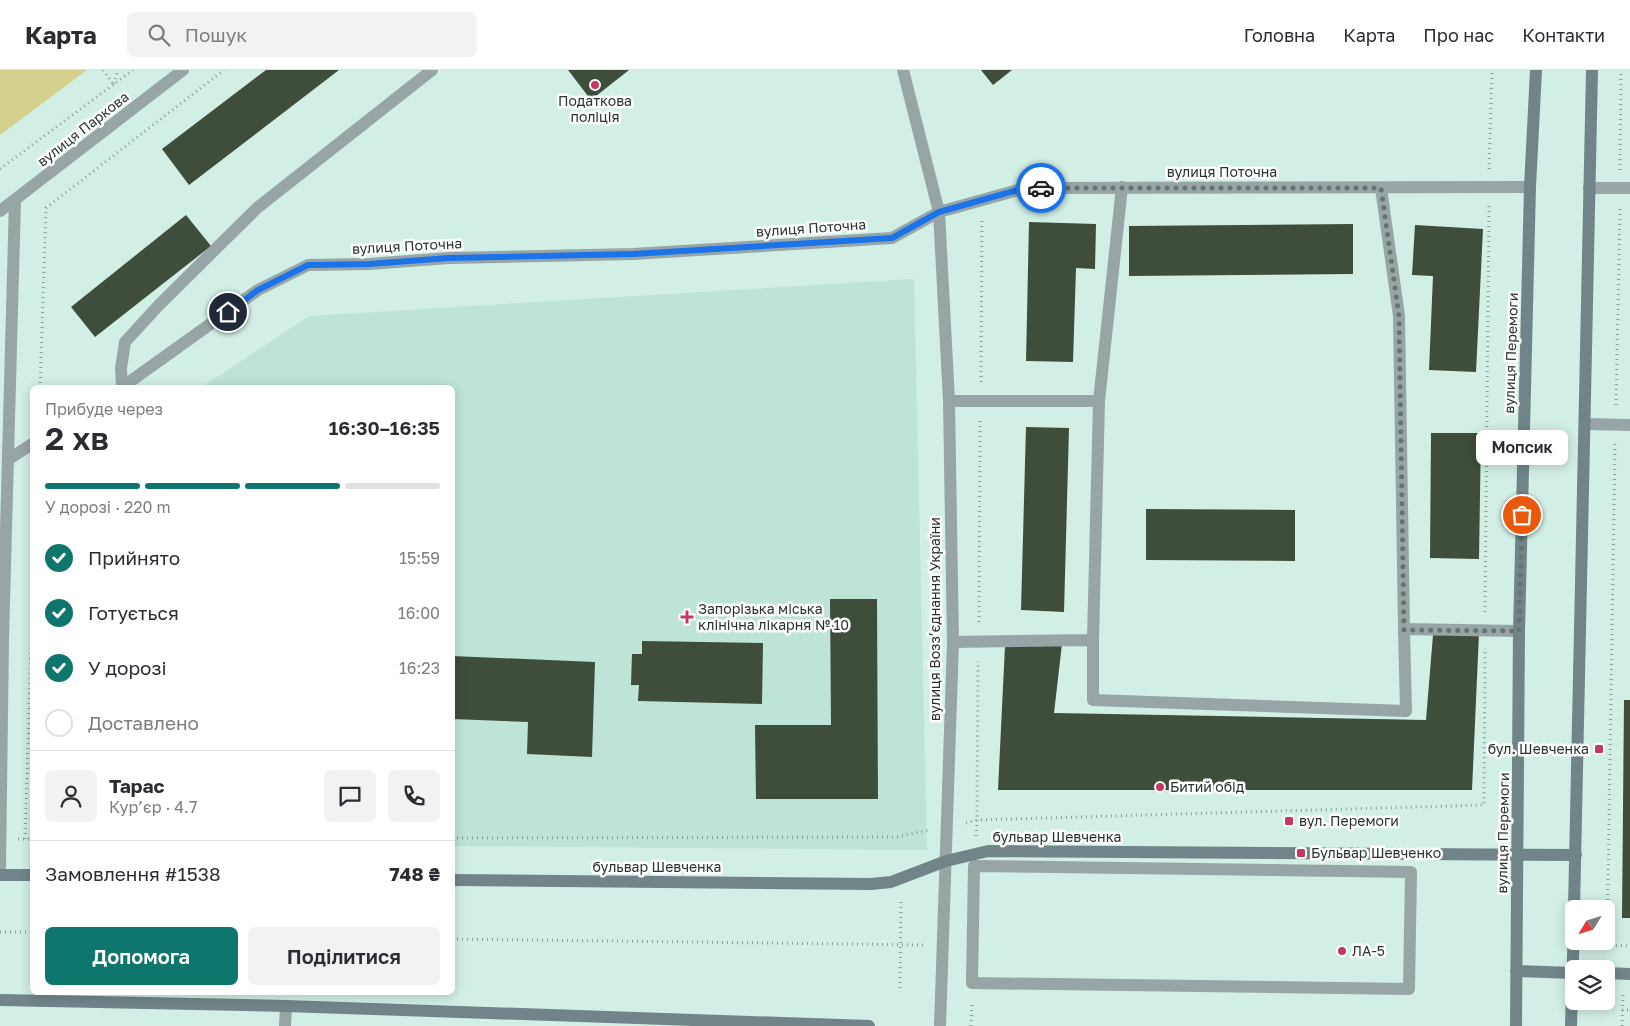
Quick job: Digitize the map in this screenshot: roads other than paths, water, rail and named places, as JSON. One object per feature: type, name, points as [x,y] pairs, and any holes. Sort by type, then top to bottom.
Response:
[{"type":"street","name":"вулиця Паркова","points":[[0,211],[183,70]]},
{"type":"street","points":[[121,385],[121,368],[125,342],[158,306],[257,208],[432,70]]},
{"type":"street","name":"вулиця Воззʼєднання України","points":[[903,70],[939,212],[949,401],[953,642],[940,1026]]},
{"type":"street","name":"вулиця Перемоги","points":[[1516,1026],[1519,631],[1530,186],[1536,70]]},
{"type":"street","points":[[1574,900],[1586,424],[1592,70]]},
{"type":"street","name":"вулиця Поточна","points":[[124,385],[258,290],[308,265],[369,264],[449,258],[633,254],[892,238],[939,212],[1025,188],[1530,186]]},
{"type":"street","points":[[1122,187],[1099,401],[1093,640],[1094,700],[1406,711],[1399,316],[1381,188]]},
{"type":"street","points":[[1589,188],[1625,188]]},
{"type":"street","points":[[0,866],[3,509],[8,460],[15,200]]},
{"type":"street","points":[[949,401],[1099,401]]},
{"type":"street","points":[[1586,424],[1630,425]]},
{"type":"street","points":[[8,460],[30,445]]},
{"type":"street","points":[[1404,630],[1519,631]]},
{"type":"street","points":[[953,642],[1093,640]]},
{"type":"street","name":"бульвар Шевченка","points":[[455,880],[871,884],[891,882],[946,861],[988,851],[1576,855]]},
{"type":"street","points":[[974,866],[1411,872],[1409,989],[972,983],[974,866]]},
{"type":"street","points":[[0,875],[30,875]]},
{"type":"street","points":[[1516,972],[1565,973]]},
{"type":"street","points":[[0,1000],[286,1006],[868,1026]]},
{"type":"street","points":[[285,1026],[286,1006]]},
{"type":"street","points":[[1571,1026],[1572,1010]]},
{"type":"place","name":"Податкова поліція","points":[[595,85]]},
{"type":"place","name":"Мопсик","points":[[1522,515]]},
{"type":"place","name":"Запорізька міська клінічна лікарня № 10","points":[[687,617]]},
{"type":"place","name":"бул. Шевченка","points":[[1599,749]]},
{"type":"place","name":"Битий обід","points":[[1160,787]]},
{"type":"place","name":"вул. Перемоги","points":[[1289,821]]},
{"type":"place","name":"Бульвар Шевченко","points":[[1301,853]]},
{"type":"place","name":"ЛА-5","points":[[1342,951]]}]
